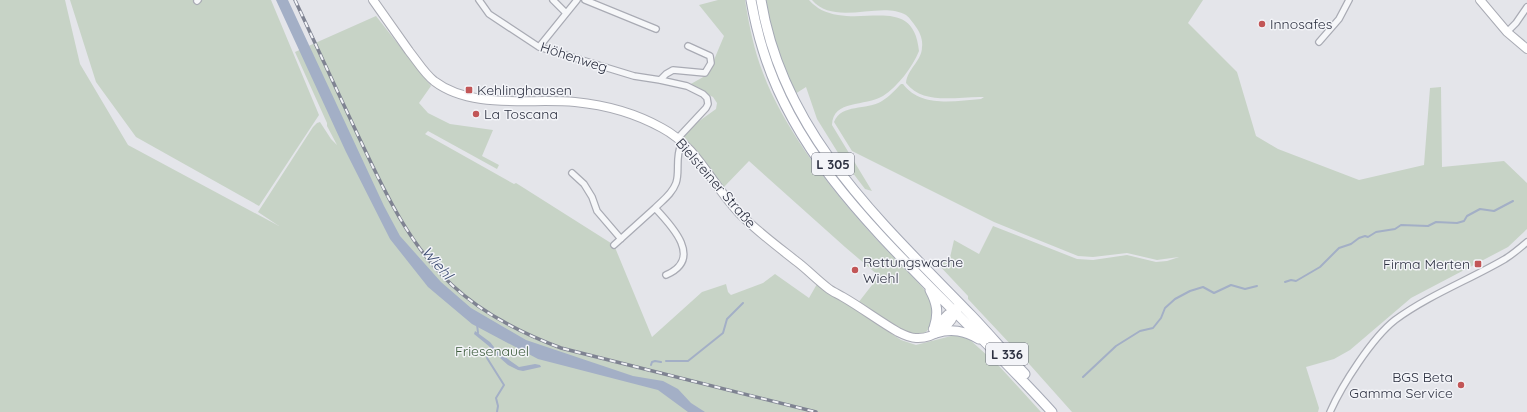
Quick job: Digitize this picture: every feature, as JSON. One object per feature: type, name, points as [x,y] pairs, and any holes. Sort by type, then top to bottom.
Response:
[{"type":"main road","name":"Bielsteiner Straße","points":[[373,0],[422,69],[433,80],[454,93],[474,98],[576,102],[609,107],[641,116],[678,138],[695,154],[723,194],[756,230],[809,271],[835,287],[843,297],[898,332],[913,338],[926,336],[935,330]]},
{"type":"main road","name":"L 305","points":[[752,0],[758,34],[770,69],[785,105],[802,135],[828,173],[856,208],[890,246],[955,312]]},
{"type":"main road","name":"L 305","points":[[761,0],[766,25],[783,74],[805,120],[824,151],[845,180],[877,218],[971,316]]},
{"type":"main road","points":[[1480,0],[1507,32],[1527,49]]},
{"type":"main road","name":"L 305","points":[[925,282],[934,298],[937,309],[938,316],[935,330]]},
{"type":"main road","points":[[954,299],[955,312],[963,312],[971,316]]},
{"type":"main road","name":"L 336","points":[[935,330],[951,320],[955,312],[989,345],[1052,412]]},
{"type":"main road","name":"L 336","points":[[971,316],[1059,412]]},
{"type":"main road","name":"L 336","points":[[935,330],[960,331],[974,336],[989,345]]},
{"type":"street","name":"Höhenweg","points":[[479,0],[489,14],[540,47],[634,76],[687,86],[703,94],[707,98],[708,104],[706,108],[678,138]]},
{"type":"street","points":[[553,0],[566,13]]},
{"type":"street","points":[[540,47],[577,0]]},
{"type":"street","points":[[585,0],[656,29]]},
{"type":"street","points":[[1319,42],[1339,19],[1349,0]]},
{"type":"street","points":[[1507,32],[1516,23],[1527,7]]},
{"type":"street","points":[[660,80],[673,70],[705,73],[711,63],[710,56],[688,46]]},
{"type":"street","points":[[614,245],[671,193],[676,182],[677,153],[681,146],[678,138]]},
{"type":"street","points":[[572,173],[584,184],[592,197],[597,211],[622,239]]},
{"type":"street","points":[[655,208],[670,224],[684,252],[683,261],[680,267],[666,276]]},
{"type":"street","points":[[1330,412],[1339,392],[1375,341],[1395,321],[1422,303],[1506,258],[1527,242]]},
{"type":"green space","name":"Friesenauel","points":[[0,0],[65,0],[80,64],[128,145],[279,226],[258,212],[313,127],[320,122],[331,139],[337,145],[327,126],[295,52],[376,16],[431,86],[419,103],[428,113],[450,124],[493,130],[482,156],[499,165],[497,169],[428,131],[425,134],[514,184],[516,183],[614,245],[652,337],[702,292],[726,284],[728,292],[731,295],[763,283],[775,274],[809,298],[817,284],[901,340],[916,345],[955,335],[969,339],[999,366],[1041,412],[0,412]]},
{"type":"green space","points":[[70,0],[271,0],[319,115],[259,206],[136,137],[96,82]]},
{"type":"green space","points":[[718,0],[745,0],[757,55],[771,93],[806,152],[847,206],[869,232],[931,297],[933,303],[933,313],[927,331],[919,334],[909,333],[885,321],[858,303],[879,276],[749,161],[723,188],[705,162],[683,137],[683,135],[695,124],[716,109],[717,103],[713,97],[689,85],[705,76],[711,67],[724,36],[699,5]]},
{"type":"green space","points":[[765,0],[809,0],[826,12],[838,15],[890,16],[900,19],[909,25],[916,35],[919,51],[908,70],[889,92],[868,102],[844,107],[838,111],[834,117],[832,125],[872,191],[865,189],[840,156],[817,119],[806,87],[795,94],[777,50]]},
{"type":"green space","points":[[812,0],[1203,0],[1188,23],[1237,72],[1256,136],[1278,149],[1359,180],[1424,165],[1430,88],[1441,87],[1442,167],[1504,161],[1527,183],[1527,229],[1508,247],[1411,298],[1350,350],[1334,359],[1306,367],[1319,408],[1318,412],[1072,412],[936,262],[949,262],[954,240],[979,254],[993,226],[1077,259],[1093,260],[1127,255],[1156,262],[1167,261],[1179,257],[1157,260],[1127,253],[1093,257],[1078,256],[994,222],[852,151],[834,122],[838,116],[848,110],[869,106],[882,101],[901,84],[903,84],[910,92],[929,100],[950,101],[981,99],[984,97],[932,97],[922,95],[913,90],[906,83],[909,73],[920,57],[922,39],[919,31],[906,15],[896,11],[884,10],[845,13],[833,12],[822,8]]},
{"type":"water","points":[[276,0],[288,0],[384,206],[400,236],[441,282],[471,308],[526,340],[633,376],[663,381],[678,389],[691,403],[705,412],[688,412],[658,390],[538,359],[472,324],[428,287],[390,239],[346,152]]},
{"type":"water","points":[[475,331],[490,342],[498,352],[519,367],[535,364],[540,365],[541,367],[523,371],[508,365],[474,334]]},
{"type":"waterway","points":[[1285,282],[1291,280],[1296,281],[1320,267],[1339,248],[1351,244],[1359,238],[1365,236],[1368,237],[1376,232],[1395,229],[1401,225],[1428,226],[1436,222],[1457,223],[1464,221],[1467,216],[1480,209],[1494,211],[1513,201]]},
{"type":"waterway","points":[[1083,377],[1116,346],[1140,331],[1153,328],[1161,318],[1165,308],[1175,299],[1190,291],[1203,287],[1214,293],[1231,285],[1245,289],[1257,286]]},
{"type":"waterway","points":[[666,361],[688,361],[723,333],[727,319],[743,303]]},
{"type":"waterway","points":[[477,324],[478,333]]},
{"type":"waterway","points":[[491,346],[487,358],[504,385],[496,398],[498,406],[497,412]]},
{"type":"waterway","points":[[651,365],[652,362],[655,361],[661,362]]},
{"type":"railway","points":[[295,0],[375,171],[396,212],[421,250],[436,268],[452,285],[476,305],[503,322],[531,336],[561,348],[816,412]]},
{"type":"place","name":"Innosafes","points":[[1262,24]]},
{"type":"place","name":"Kehlinghausen","points":[[469,90]]},
{"type":"place","name":"La Toscana","points":[[476,114]]},
{"type":"place","name":"Firma Merten","points":[[1478,264]]},
{"type":"place","name":"Rettungswache Wiehl","points":[[855,270]]},
{"type":"place","name":"BGS Beta Gamma Service","points":[[1461,385]]},
{"type":"water label","name":"Wiehl","points":[[437,263]]}]
